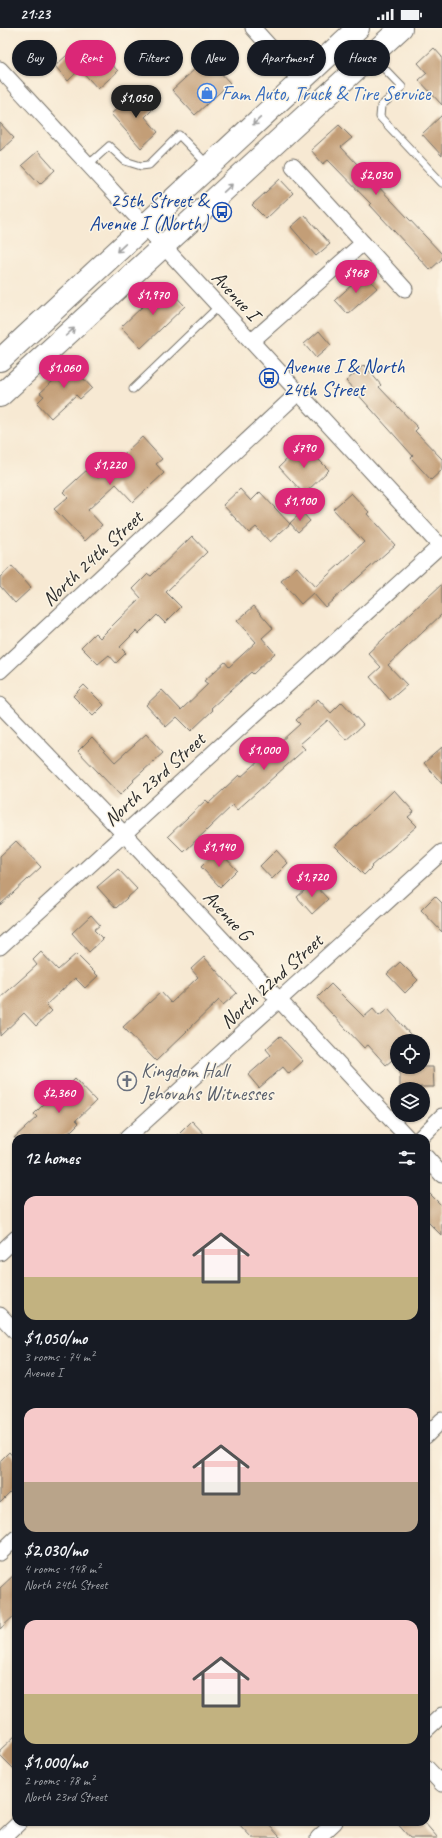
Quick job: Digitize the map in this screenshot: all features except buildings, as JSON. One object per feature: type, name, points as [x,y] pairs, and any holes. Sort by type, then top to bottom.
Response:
[{"type":"main road","points":[[0,360],[300,80],[358,28]]},
{"type":"main road","points":[[388,40],[401,28]]},
{"type":"main road","points":[[0,396],[349,76]]},
{"type":"street","points":[[253,28],[300,80]]},
{"type":"street","name":"Avenue I","points":[[0,69],[441,546]]},
{"type":"street","points":[[293,166],[405,288]]},
{"type":"street","points":[[252,341],[363,243]]},
{"type":"street","name":"North 24th Street","points":[[0,671],[299,392]]},
{"type":"street","name":"North 23rd Street","points":[[0,947],[441,546]]},
{"type":"street","name":"Avenue G","points":[[0,705],[124,834],[404,1134]]},
{"type":"street","name":"North 22nd Street","points":[[131,1134],[442,852]]},
{"type":"street","points":[[424,1134],[442,1116]]},
{"type":"street","points":[[430,1162],[442,1175]]},
{"type":"street","points":[[0,1253],[12,1242]]},
{"type":"street","points":[[0,1315],[12,1328]]},
{"type":"street","points":[[430,1432],[442,1420]]},
{"type":"street","points":[[0,1553],[12,1542]]},
{"type":"street","points":[[430,1726],[442,1715]]},
{"type":"street","points":[[430,1771],[442,1784]]},
{"type":"street","points":[[3,1838],[16,1826]]},
{"type":"street","points":[[318,1838],[331,1826]]},
{"type":"lane","points":[[390,75],[402,88],[381,106],[380,117],[442,183]]},
{"type":"lane","points":[[88,164],[109,146],[125,160],[141,166],[149,164],[179,135],[209,166]]},
{"type":"lane","points":[[133,389],[219,306]]},
{"type":"place","name":"Fam Auto, Truck & Tire Service","points":[[207,93]]},
{"type":"place","name":"25th Street & Avenue I (North)","points":[[222,212]]},
{"type":"place","name":"Avenue I & North 24th Street","points":[[269,378]]},
{"type":"place","name":"Kingdom Hall Jehovahs Witnesses","points":[[127,1081]]}]
